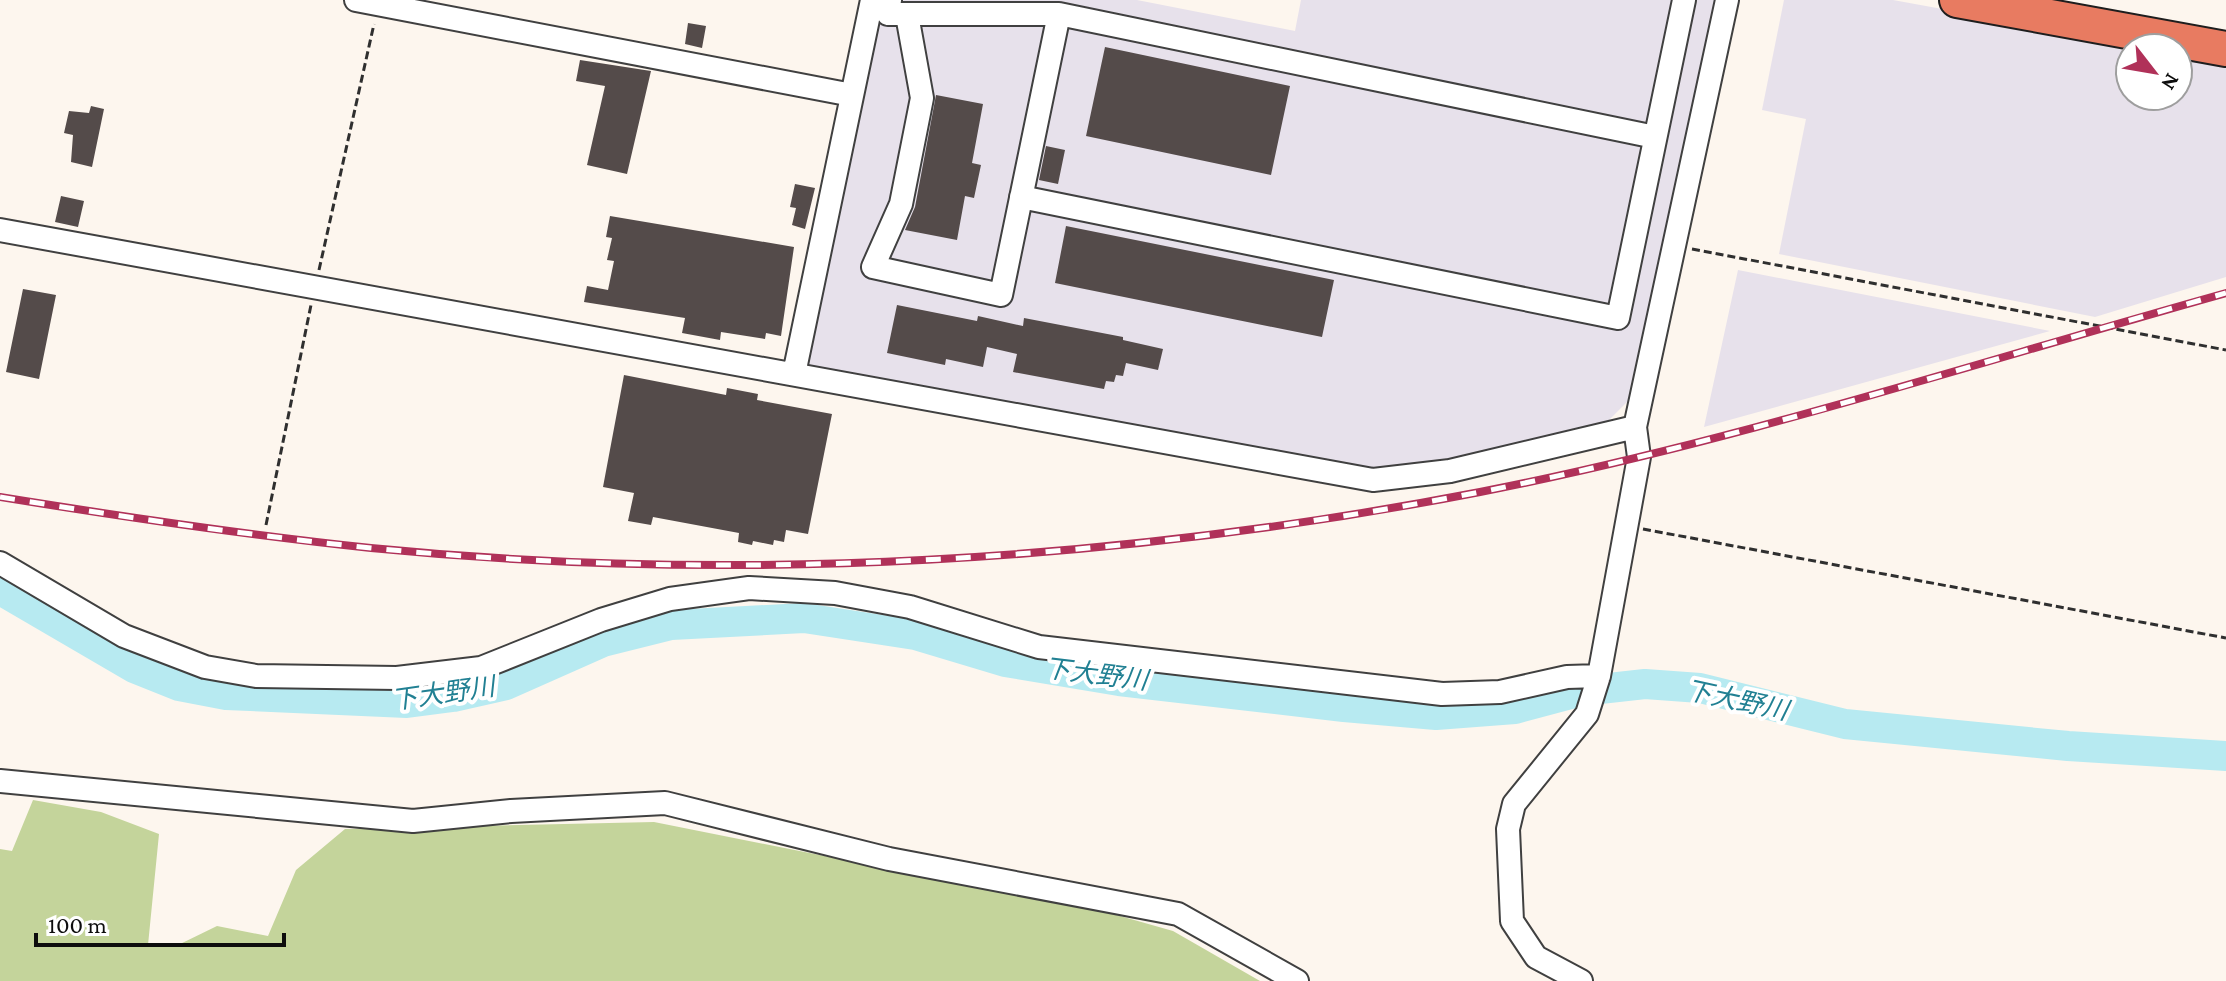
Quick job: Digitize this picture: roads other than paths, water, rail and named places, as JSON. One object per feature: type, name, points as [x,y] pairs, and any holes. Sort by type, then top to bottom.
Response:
[{"type":"highway","points":[[1957,0],[2226,49]]},
{"type":"street","points":[[356,0],[852,95]]},
{"type":"street","points":[[794,374],[872,0]]},
{"type":"street","points":[[1021,197],[1618,318],[1684,0]]},
{"type":"street","points":[[1581,981],[1536,957],[1512,921],[1508,829],[1514,804],[1587,714],[1599,676],[1639,457],[1635,427],[1727,0]]},
{"type":"street","points":[[1059,14],[1001,295],[873,267],[901,204],[922,98],[898,7],[1059,14],[1655,137]]},
{"type":"street","points":[[0,230],[1373,480],[1450,471],[1635,427]]},
{"type":"street","points":[[0,563],[124,636],[175,658],[256,676],[397,678],[481,668],[601,620],[670,599],[749,588],[835,593],[910,607],[1039,647],[1442,694],[1500,692],[1567,677],[1599,676]]},
{"type":"street","points":[[0,781],[413,821],[553,808],[665,803],[889,859],[1178,914],[1297,981]]},
{"type":"waterway","name":"下大野川","points":[[0,590],[134,668],[179,686],[226,695],[407,703],[453,697],[506,685],[603,642],[671,625],[804,618],[915,635],[1005,662],[1119,681],[1344,707],[1436,715],[1515,709],[1582,691],[1645,684],[1700,688],[1845,724],[2068,746],[2226,756]]},
{"type":"railway","points":[[0,497],[278,537],[509,559],[788,565],[927,560],[1067,550],[1343,516],[1574,472],[1761,426],[2226,293]]}]
